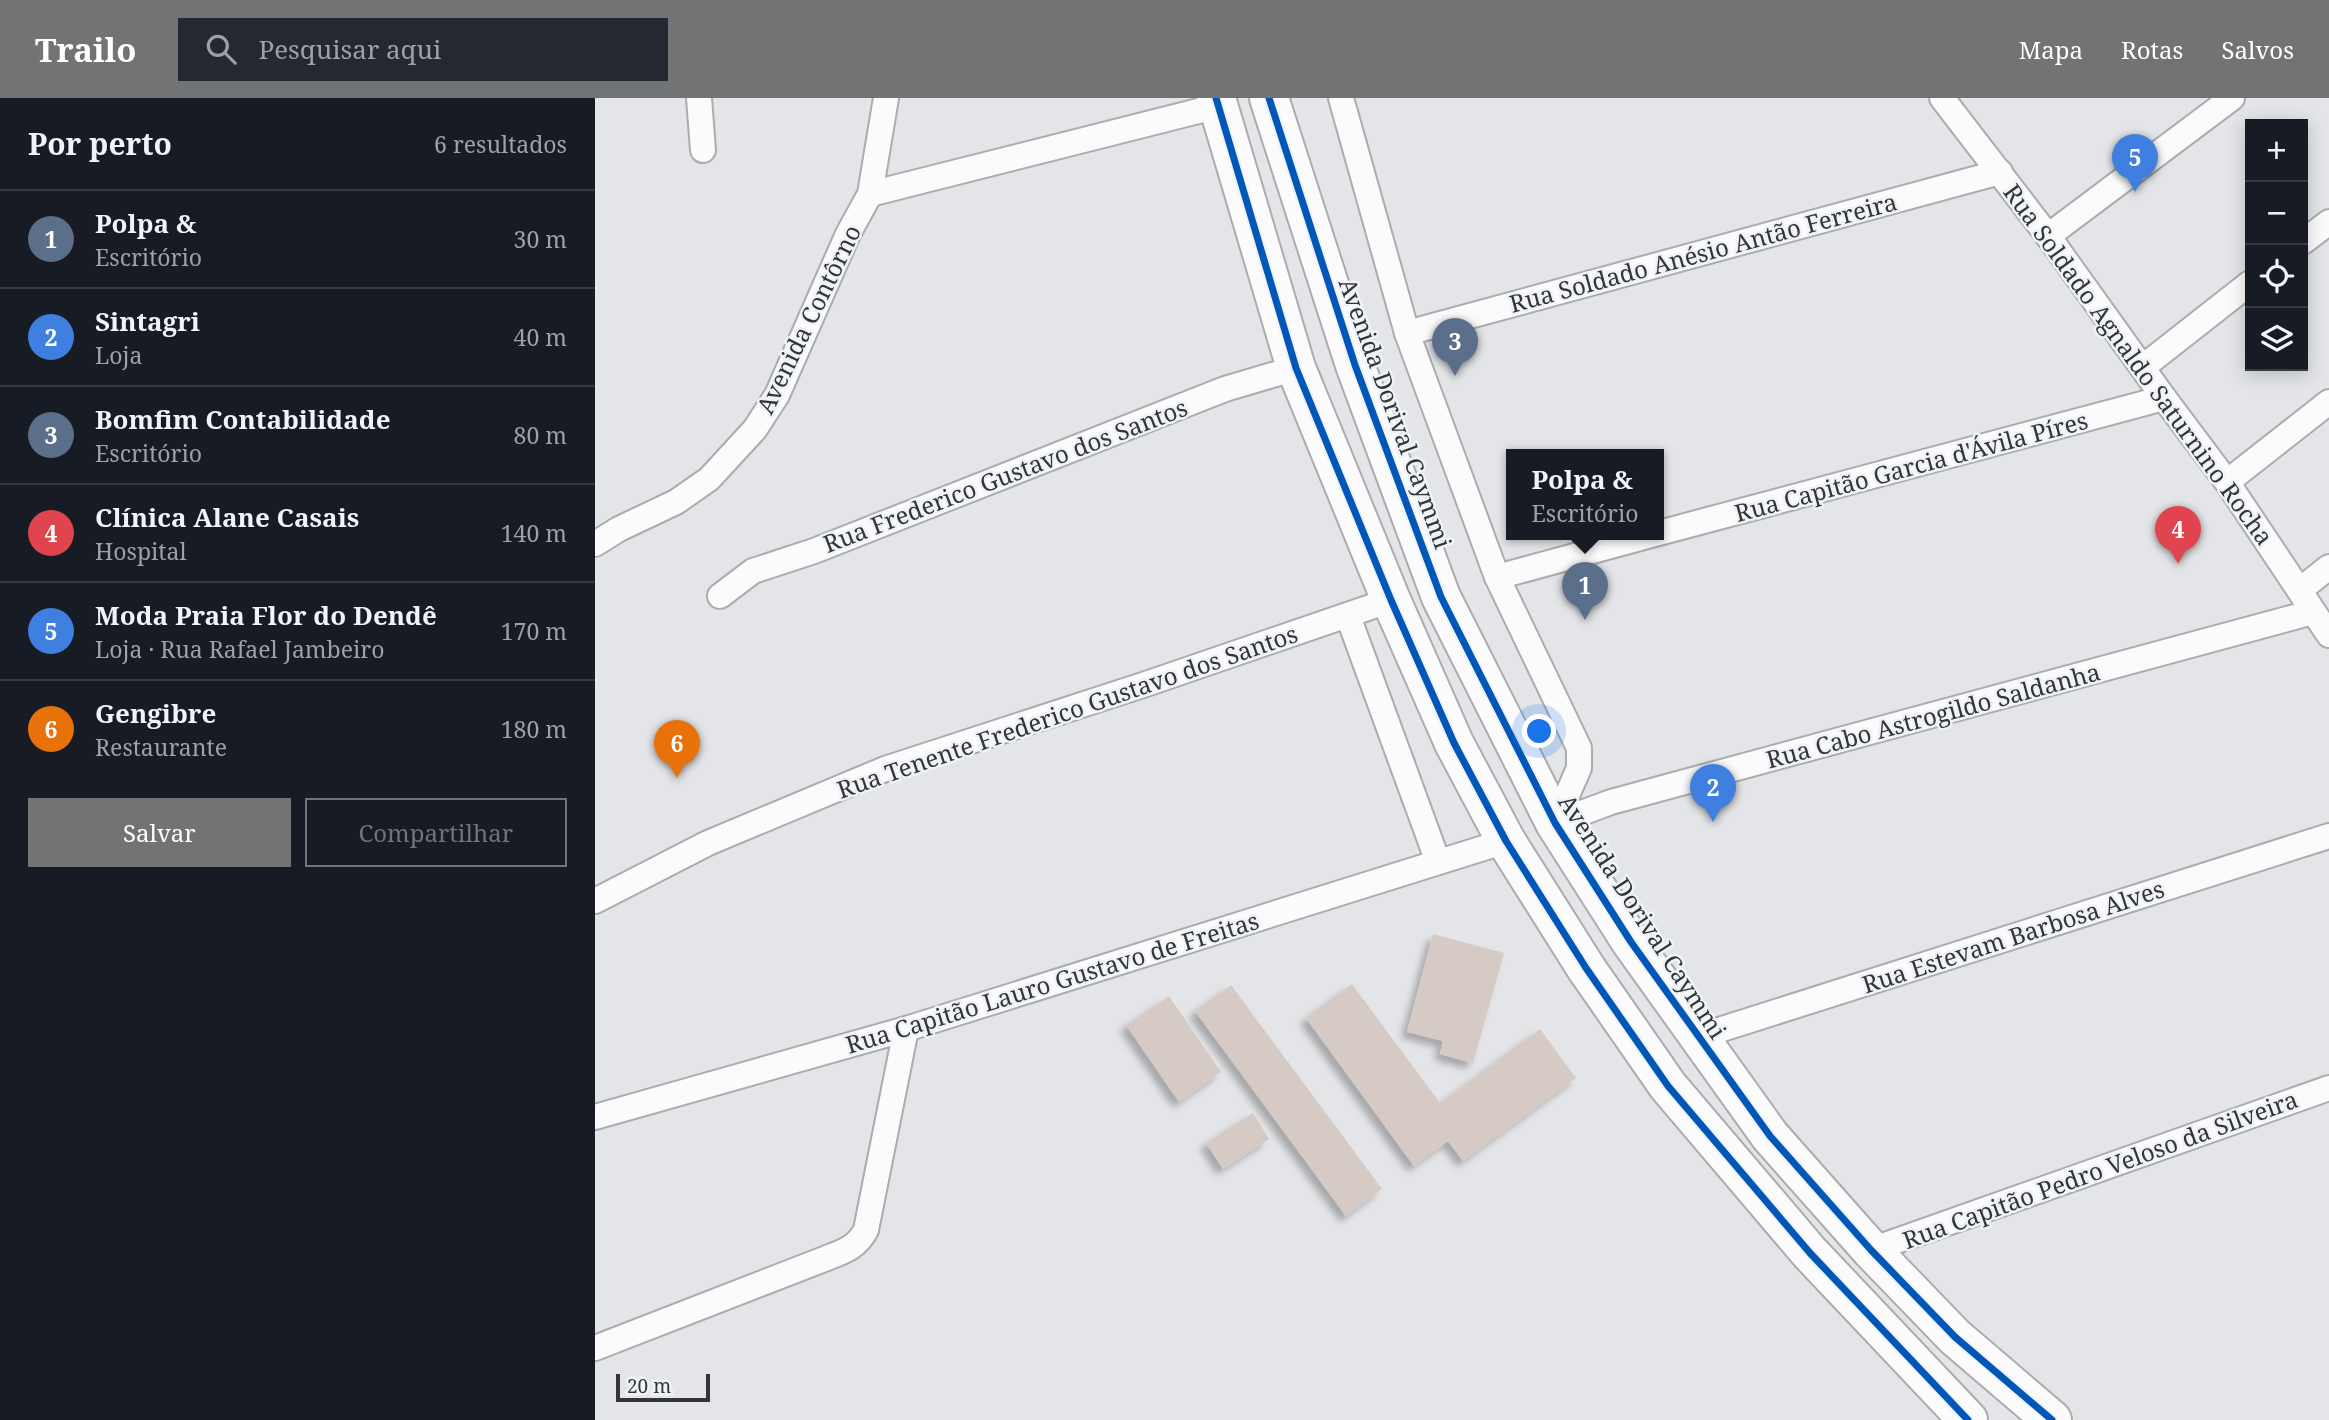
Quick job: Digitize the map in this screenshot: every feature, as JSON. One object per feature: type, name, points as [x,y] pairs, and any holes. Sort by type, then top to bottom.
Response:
[{"type":"main road","name":"Avenida Dorival Caymmi","points":[[1269,98],[1355,365],[1441,597],[1555,823],[1630,942],[1770,1136],[1871,1250],[1955,1337],[2052,1420]]},
{"type":"main road","points":[[1217,102],[1296,368],[1391,600],[1454,743],[1506,841],[1586,968],[1668,1086],[1810,1253],[1968,1420]]},
{"type":"street","points":[[699,98],[703,150]]},
{"type":"street","name":"Avenida Contôrno","points":[[595,544],[619,529],[677,502],[709,479],[755,429],[777,395],[848,234],[870,194],[885,98]]},
{"type":"street","points":[[1341,98],[1407,333],[1497,577],[1579,748],[1579,768],[1555,823]]},
{"type":"street","name":"Rua Soldado Agnaldo Saturnino Rocha","points":[[1942,98],[2048,236],[2227,482],[2329,635]]},
{"type":"street","points":[[2048,236],[2232,98]]},
{"type":"street","points":[[870,194],[1217,102]]},
{"type":"street","name":"Rua Soldado Anésio Antão Ferreira","points":[[1407,333],[2000,172]]},
{"type":"street","points":[[2308,238],[2329,222]]},
{"type":"street","points":[[2143,367],[2245,287]]},
{"type":"street","name":"Rua Frederico Gustavo dos Santos","points":[[720,596],[753,571],[814,551],[1225,389],[1296,368]]},
{"type":"street","name":"Rua Capitão Garcia d'Ávila Píres","points":[[1664,532],[2164,398]]},
{"type":"street","points":[[2227,482],[2329,402]]},
{"type":"street","name":"Rua Capitão Garcia d'Ávila Píres","points":[[1497,577],[1635,540]]},
{"type":"street","points":[[2300,590],[2329,567]]},
{"type":"street","name":"Rua Tenente Frederico Gustavo dos Santos","points":[[595,901],[708,843],[885,769],[1391,600]]},
{"type":"street","name":"Rua Cabo Astrogildo Saldanha","points":[[1555,823],[1611,802],[2312,612]]},
{"type":"street","points":[[1348,616],[1438,862]]},
{"type":"street","name":"Rua Estevam Barbosa Alves","points":[[1697,1037],[2329,836]]},
{"type":"street","name":"Rua Capitão Lauro Gustavo de Freitas","points":[[595,1117],[906,1029],[1506,841]]},
{"type":"street","points":[[595,1348],[848,1250],[859,1243],[866,1230],[906,1029]]},
{"type":"street","name":"Rua Capitão Pedro Veloso da Silveira","points":[[1871,1250],[2329,1088]]},
{"type":"building","points":[[1433,934],[1504,953],[1473,1063],[1440,1054],[1443,1041],[1407,1032]]},
{"type":"building","points":[[1352,984],[1440,1103],[1540,1029],[1576,1078],[1463,1161],[1448,1141],[1414,1166],[1306,1018]]},
{"type":"building","points":[[1231,985],[1382,1189],[1346,1216],[1195,1011]]},
{"type":"building","points":[[1169,996],[1221,1072],[1179,1102],[1126,1025]]},
{"type":"building","points":[[1253,1113],[1269,1139],[1223,1169],[1206,1143]]},
{"type":"cycle path","points":[[1216,98],[1296,368],[1391,600],[1454,743],[1506,841],[1586,968],[1668,1086],[1810,1253],[1968,1420]]},
{"type":"cycle path","points":[[1269,98],[1355,365],[1441,597],[1555,823],[1631,942],[1770,1136],[1871,1250],[1955,1337],[2052,1420]]},
{"type":"place","name":"Moda Praia Flor do Dendê","points":[[2135,192]]},
{"type":"place","name":"Bomfim Contabilidade","points":[[1455,376]]},
{"type":"place","name":"Clínica Alane Casais","points":[[2178,564]]},
{"type":"place","name":"Polpa &","points":[[1585,620]]},
{"type":"place","name":"Gengibre","points":[[677,778]]},
{"type":"place","name":"Sintagri","points":[[1713,822]]}]
